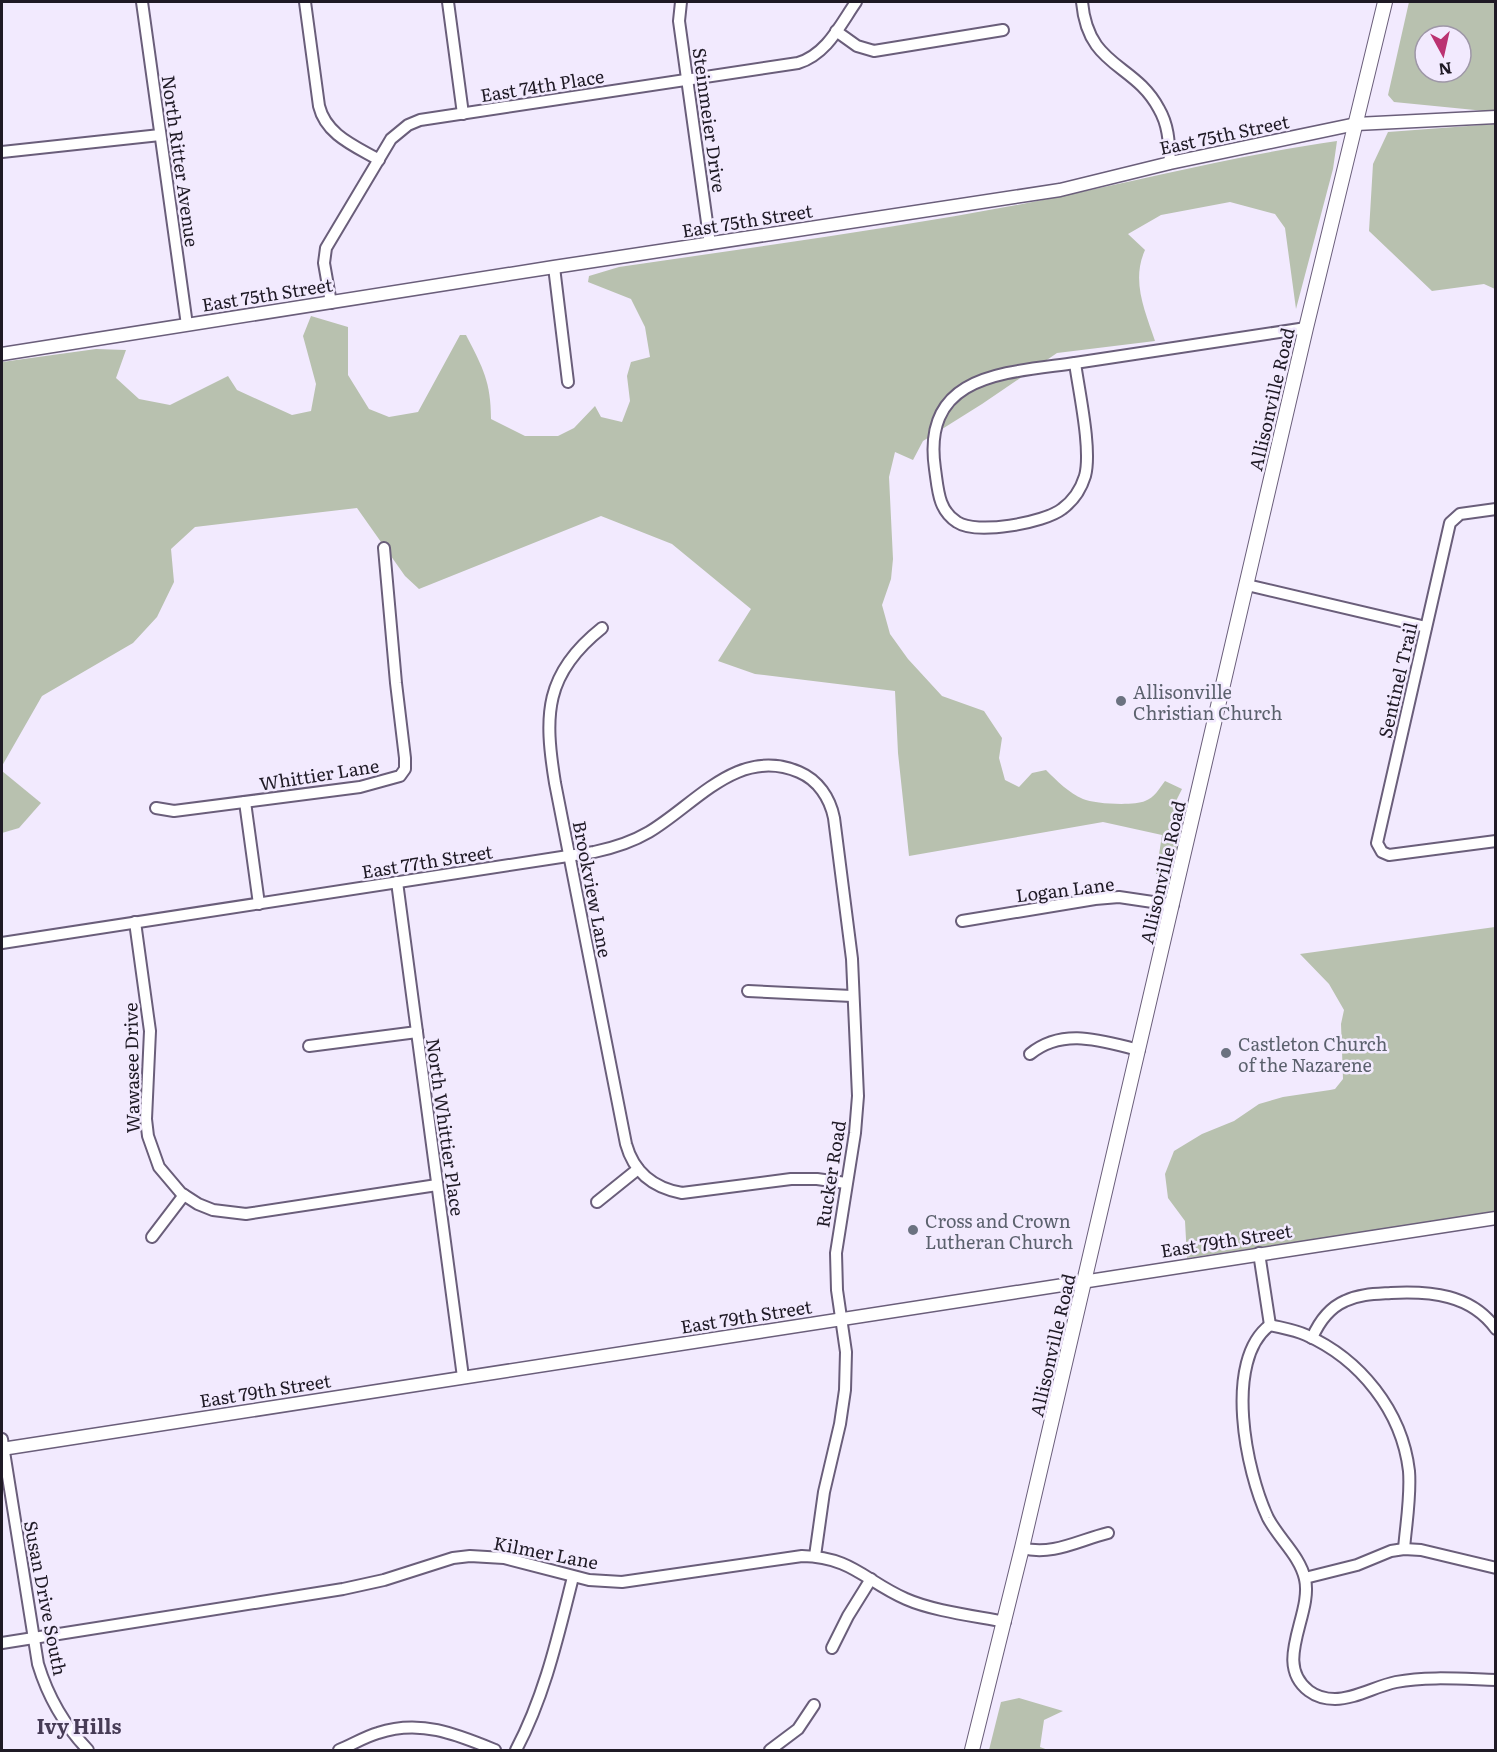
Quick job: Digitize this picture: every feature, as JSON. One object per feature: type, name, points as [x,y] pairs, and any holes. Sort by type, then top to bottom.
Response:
[{"type":"main road","name":"Allisonville Road","points":[[972,1750],[1005,1622],[1306,328],[1385,2]]},
{"type":"street","name":"North Ritter Avenue","points":[[142,2],[187,325]]},
{"type":"street","points":[[304,2],[319,106],[323,118],[337,135],[379,160]]},
{"type":"street","points":[[448,2],[463,114]]},
{"type":"street","name":"Steinmeier Drive","points":[[681,2],[679,21],[710,244]]},
{"type":"street","name":"East 74th Place","points":[[331,303],[324,263],[326,248],[392,139],[408,125],[420,120],[806,60],[821,51],[856,2]]},
{"type":"street","points":[[1082,2],[1086,25],[1098,48],[1140,84],[1160,110],[1168,132],[1170,163]]},
{"type":"street","points":[[836,31],[856,46],[874,51],[1003,30]]},
{"type":"street","name":"East 75th Street","points":[[2,354],[1060,190],[1170,163],[1356,124],[1496,117]]},
{"type":"street","points":[[2,152],[160,135]]},
{"type":"street","points":[[554,267],[568,382]]},
{"type":"street","points":[[1075,363],[1087,462],[1083,482],[1073,498],[1061,510],[1040,520],[970,528],[954,520],[940,499],[933,451],[937,424],[951,401],[964,388],[986,377],[1075,363],[1306,328]]},
{"type":"street","name":"Sentinel Trail","points":[[1496,509],[1460,514],[1453,519],[1448,528],[1378,839],[1380,850],[1389,855],[1496,842]]},
{"type":"street","name":"Whittier Lane","points":[[156,808],[170,811],[360,787],[400,776],[405,769],[384,548]]},
{"type":"street","points":[[1247,585],[1426,627]]},
{"type":"street","name":"Brookview Lane","points":[[602,628],[575,653],[563,671],[548,717],[548,743],[626,1144],[638,1169]]},
{"type":"street","name":"East 77th Street","points":[[2,943],[610,848],[649,832],[716,782],[756,767],[782,766],[802,773],[813,781],[826,797]]},
{"type":"street","name":"Rucker Road","points":[[815,1556],[826,1484],[844,1399],[846,1352],[837,1290],[836,1253],[855,1133],[858,1096],[852,959],[833,813],[826,797]]},
{"type":"street","points":[[244,802],[259,904]]},
{"type":"street","name":"North Whittier Place","points":[[397,882],[463,1377]]},
{"type":"street","name":"Logan Lane","points":[[962,921],[1119,897],[1173,905]]},
{"type":"street","name":"Wawasee Drive","points":[[135,922],[150,1031],[146,1119],[148,1136],[153,1155],[161,1171],[184,1195],[213,1210],[246,1214],[437,1185]]},
{"type":"street","points":[[748,991],[852,996]]},
{"type":"street","points":[[309,1046],[417,1032]]},
{"type":"street","points":[[1030,1054],[1054,1041],[1076,1037],[1095,1039],[1139,1050]]},
{"type":"street","points":[[597,1202],[638,1169],[657,1186],[682,1193],[791,1179],[817,1179],[846,1183]]},
{"type":"street","points":[[152,1237],[184,1195]]},
{"type":"street","name":"East 79th Street","points":[[2,1446],[1496,1218]]},
{"type":"street","points":[[1259,1253],[1270,1325]]},
{"type":"street","points":[[1312,1338],[1326,1315],[1343,1302],[1367,1295],[1413,1292],[1430,1293],[1458,1300],[1480,1313],[1496,1329]]},
{"type":"street","points":[[1270,1325],[1302,1333],[1324,1344],[1360,1372],[1381,1397],[1394,1418],[1403,1443],[1409,1473],[1404,1549]]},
{"type":"street","points":[[1270,1325],[1262,1332],[1252,1348],[1245,1370],[1244,1418],[1256,1486],[1265,1510],[1279,1536],[1298,1561],[1305,1578],[1306,1602],[1294,1648],[1298,1678],[1308,1690],[1323,1698],[1336,1699],[1395,1682],[1419,1679],[1496,1680]]},
{"type":"street","name":"Susan Drive South","points":[[2,1446],[38,1664],[49,1695],[70,1730],[88,1750]]},
{"type":"street","points":[[1022,1548],[1057,1550],[1086,1538],[1108,1533]]},
{"type":"street","points":[[1305,1578],[1357,1565],[1376,1556],[1404,1549],[1421,1550],[1496,1568]]},
{"type":"street","name":"Kilmer Lane","points":[[2,1643],[343,1589],[384,1580],[453,1558],[470,1556],[504,1558],[598,1581],[630,1581],[815,1556],[849,1565],[892,1592],[914,1602],[1005,1622]]},
{"type":"street","points":[[516,1750],[531,1721],[545,1685],[573,1576]]},
{"type":"street","points":[[832,1648],[871,1579]]},
{"type":"street","points":[[770,1750],[798,1729],[814,1705]]},
{"type":"street","points":[[339,1750],[374,1734],[410,1726],[447,1731],[495,1750]]},
{"type":"green space","points":[[1409,2],[1495,2],[1495,110],[1394,102],[1388,95]]},
{"type":"green space","points":[[1495,124],[1495,289],[1484,284],[1432,291],[1369,231],[1373,164],[1388,132]]},
{"type":"green space","points":[[1337,141],[1333,169],[1296,309],[1285,228],[1275,214],[1230,202],[1161,215],[1128,234],[1145,250],[1139,273],[1139,285],[1155,341],[1057,353],[923,441],[913,460],[895,452],[889,477],[893,559],[891,579],[882,605],[890,634],[908,659],[942,696],[984,711],[1002,738],[999,758],[1005,780],[1019,787],[1032,773],[1046,770],[1063,786],[1088,801],[1114,804],[1132,804],[1148,800],[1165,781],[1182,789],[1176,801],[1182,826],[1173,873],[1156,874],[1162,835],[1103,822],[909,856],[898,753],[895,691],[755,674],[718,661],[751,609],[672,544],[601,516],[419,589],[405,576],[357,508],[195,527],[171,549],[174,582],[157,617],[133,643],[42,696],[2,766],[2,362],[96,349],[126,350],[116,378],[139,399],[170,405],[228,376],[237,390],[292,415],[311,411],[316,384],[303,336],[311,316],[348,327],[348,375],[369,409],[389,417],[418,412],[460,335],[466,335],[488,385],[491,419],[525,436],[558,436],[574,428],[595,406],[601,417],[622,422],[630,401],[627,376],[631,362],[650,357],[645,327],[631,299],[588,282],[589,276],[619,267],[834,236],[995,209],[1228,160]]},
{"type":"green space","points":[[2,771],[41,803],[19,828],[2,833]]},
{"type":"green space","points":[[1495,927],[1495,1213],[1187,1258],[1185,1221],[1168,1198],[1165,1174],[1174,1151],[1202,1134],[1234,1121],[1259,1104],[1283,1097],[1335,1089],[1343,1079],[1341,1024],[1344,1010],[1329,984],[1300,954]]},
{"type":"green space","points":[[1019,1698],[1063,1711],[1044,1720],[1040,1747],[1048,1750],[989,1750],[1001,1702]]},
{"type":"place","name":"Allisonville Christian Church","points":[[1121,701]]},
{"type":"place","name":"Castleton Church of the Nazarene","points":[[1226,1053]]},
{"type":"place","name":"Cross and Crown Lutheran Church","points":[[913,1230]]},
{"type":"district","name":"Ivy Hills","points":[[79,1725]]}]
